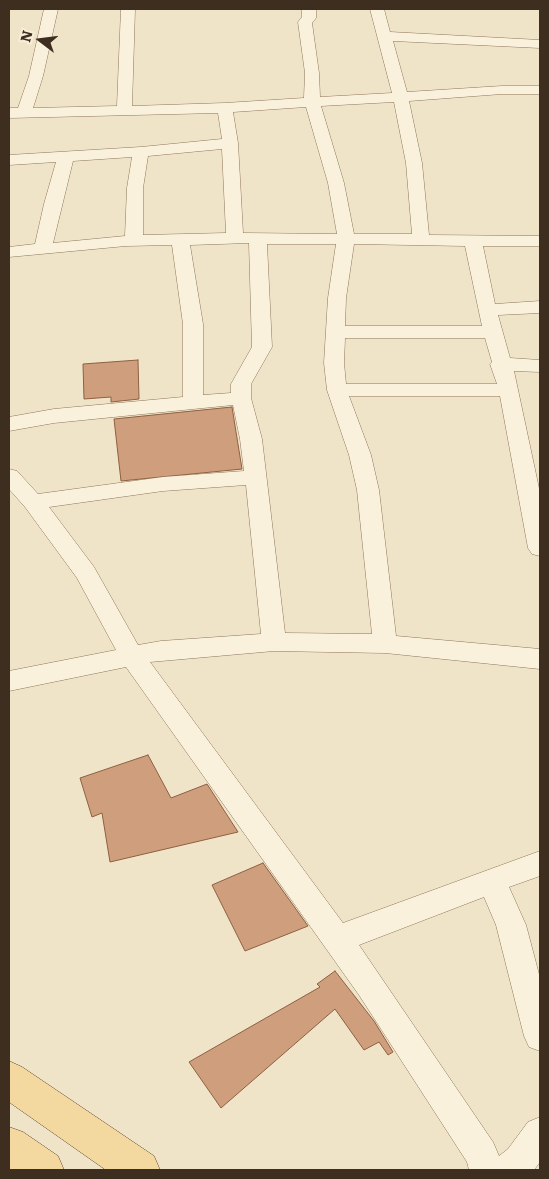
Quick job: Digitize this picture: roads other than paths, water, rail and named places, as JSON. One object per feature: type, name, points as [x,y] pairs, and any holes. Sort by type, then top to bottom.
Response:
[{"type":"main road","points":[[9,1080],[140,1170]]},
{"type":"main road","points":[[9,1146],[44,1170]]},
{"type":"street","points":[[51,9],[36,76],[16,113],[224,108],[502,90],[540,90]]},
{"type":"street","points":[[124,111],[128,9]]},
{"type":"street","points":[[309,9],[309,18],[305,22],[312,73],[312,102],[336,183],[346,239],[337,298],[334,362],[337,390],[360,455],[368,490],[385,644]]},
{"type":"street","points":[[377,9],[401,96],[414,163],[421,239]]},
{"type":"street","points":[[385,36],[540,44]]},
{"type":"street","points":[[224,108],[230,143],[235,238]]},
{"type":"street","points":[[9,160],[141,152],[230,143]]},
{"type":"street","points":[[134,241],[135,188],[141,152]]},
{"type":"street","points":[[43,247],[52,204],[66,157]]},
{"type":"street","points":[[9,252],[43,247],[134,241],[235,238],[540,241]]},
{"type":"street","points":[[258,239],[262,347],[241,384],[241,398],[251,439],[274,642]]},
{"type":"street","points":[[180,240],[193,324],[193,402]]},
{"type":"street","points":[[473,240],[500,364],[509,390],[540,548]]},
{"type":"street","points":[[488,310],[540,308]]},
{"type":"street","points":[[335,332],[494,332]]},
{"type":"street","points":[[500,364],[540,366]]},
{"type":"street","points":[[337,390],[509,390]]},
{"type":"street","points":[[9,424],[54,416],[241,398]]},
{"type":"street","points":[[9,476],[33,502],[86,574],[132,656],[370,985],[480,1154],[486,1170]]},
{"type":"street","points":[[33,502],[163,484],[256,477]]},
{"type":"street","points":[[9,681],[160,650],[274,642],[385,644],[540,659]]},
{"type":"street","points":[[337,939],[540,863]]},
{"type":"street","points":[[492,881],[511,924],[540,1036]]},
{"type":"street","points":[[508,1170],[520,1161],[540,1134]]}]
